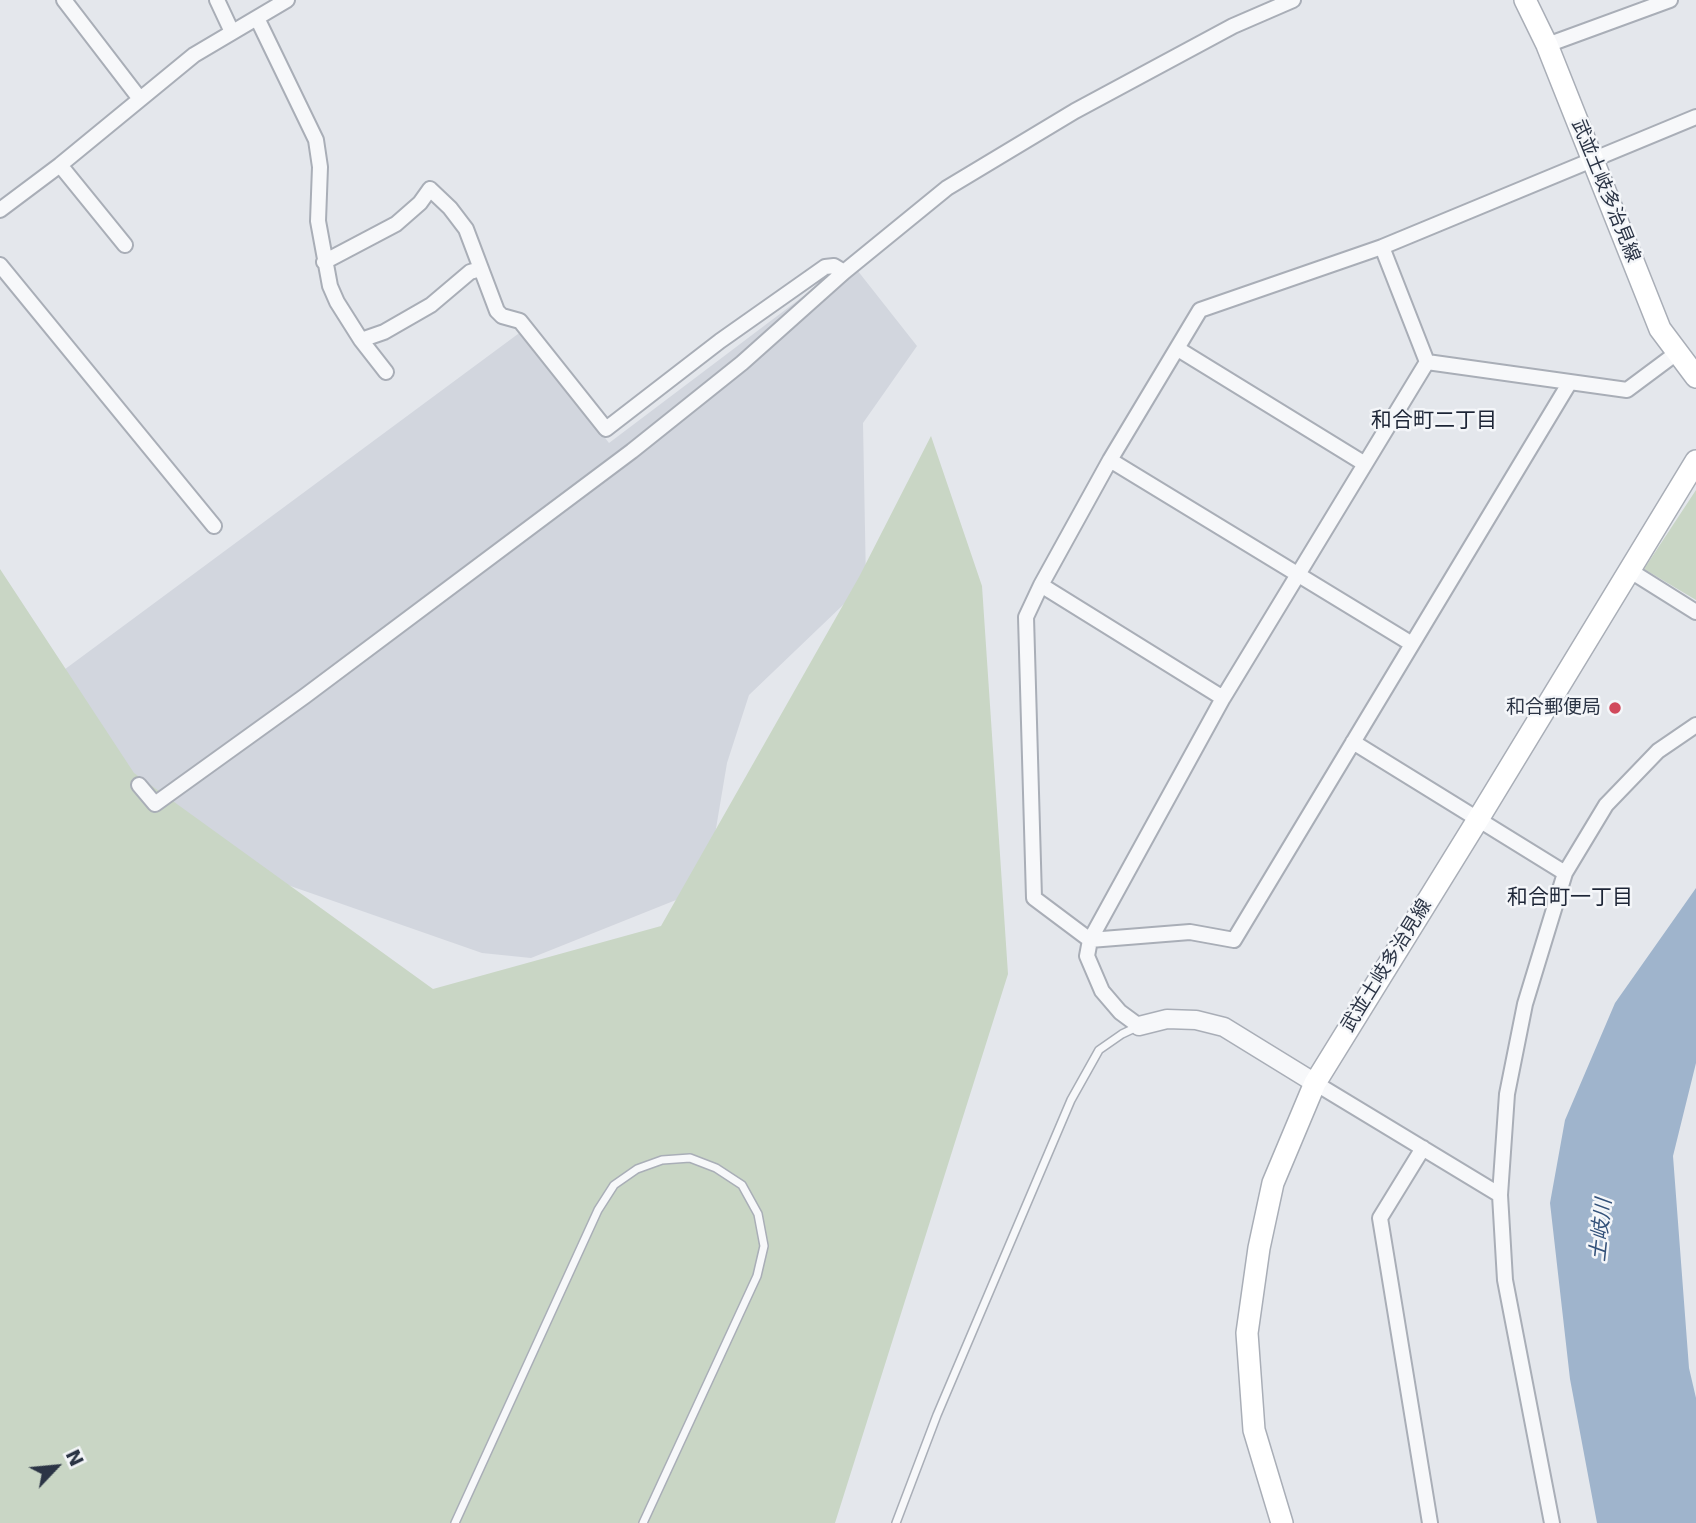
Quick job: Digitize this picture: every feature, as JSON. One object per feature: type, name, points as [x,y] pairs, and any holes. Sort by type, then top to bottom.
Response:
[{"type":"main road","name":"武並土岐多治見線","points":[[1525,0],[1547,45],[1660,328],[1696,377]]},
{"type":"main road","name":"武並土岐多治見線","points":[[1282,1523],[1254,1430],[1247,1332],[1259,1248],[1273,1183],[1315,1083],[1478,821],[1696,461]]},
{"type":"street","points":[[64,0],[140,99]]},
{"type":"street","points":[[217,0],[232,32]]},
{"type":"street","points":[[0,209],[60,165],[194,55],[287,0]]},
{"type":"street","points":[[139,785],[156,804],[211,765],[632,450],[742,363],[844,272],[958,181],[1087,104],[1233,26],[1293,0]]},
{"type":"street","points":[[1547,45],[1670,0]]},
{"type":"street","points":[[257,18],[316,140],[320,167],[318,221],[330,286],[361,340],[386,372]]},
{"type":"street","points":[[1570,382],[1234,940],[1190,932],[1090,940],[1034,898],[1026,617],[1110,460],[1200,310],[1382,247],[1696,117]]},
{"type":"street","points":[[60,165],[125,245]]},
{"type":"street","points":[[324,262],[396,224],[420,204],[430,189],[461,220],[496,311],[502,316],[520,321],[606,429],[720,341],[825,267],[834,265],[844,272]]},
{"type":"street","points":[[1382,247],[1427,362]]},
{"type":"street","points":[[0,265],[214,526]]},
{"type":"street","points":[[361,340],[384,331],[431,305],[470,272],[480,269]]},
{"type":"street","points":[[1178,349],[1365,464]]},
{"type":"street","points":[[1427,362],[1627,390],[1678,352]]},
{"type":"street","points":[[1427,362],[1223,698],[1090,940],[1087,956],[1102,991],[1120,1012],[1139,1026],[1167,1019],[1196,1020],[1224,1027],[1500,1195]]},
{"type":"street","points":[[1110,460],[1412,644]]},
{"type":"street","points":[[1629,570],[1696,612]]},
{"type":"street","points":[[1041,585],[1223,698]]},
{"type":"street","points":[[1552,1523],[1505,1280],[1500,1195],[1507,1094],[1525,1004],[1565,873],[1606,805],[1658,751],[1696,724]]},
{"type":"street","points":[[1353,742],[1565,873]]},
{"type":"street","points":[[1423,1148],[1380,1218],[1430,1523]]},
{"type":"lane","points":[[896,1523],[937,1415],[1071,1100],[1099,1050],[1139,1026]]},
{"type":"lane","points":[[455,1523],[598,1210],[614,1185],[638,1169],[663,1160],[690,1158],[716,1168],[742,1185],[758,1214],[764,1245],[757,1276],[643,1523]]},
{"type":"shaded area","points":[[850,261],[917,346],[863,423],[866,583],[749,695],[727,763],[706,888],[531,958],[482,953],[156,839],[49,681],[522,331],[609,443]]},
{"type":"green space","points":[[931,436],[982,586],[1008,974],[835,1523],[0,1523],[0,569],[134,773],[433,989],[661,926],[859,577]]},
{"type":"green space","points":[[1696,490],[1696,600],[1644,569]]},
{"type":"water","name":"土岐川","points":[[1696,888],[1696,1063],[1673,1156],[1689,1368],[1696,1398],[1696,1523],[1597,1523],[1570,1379],[1550,1203],[1565,1120],[1615,1003]]},
{"type":"place","name":"和合郵便局","points":[[1615,708]]},
{"type":"district","name":"和合町二丁目","points":[[1434,422]]},
{"type":"district","name":"和合町一丁目","points":[[1570,899]]}]
